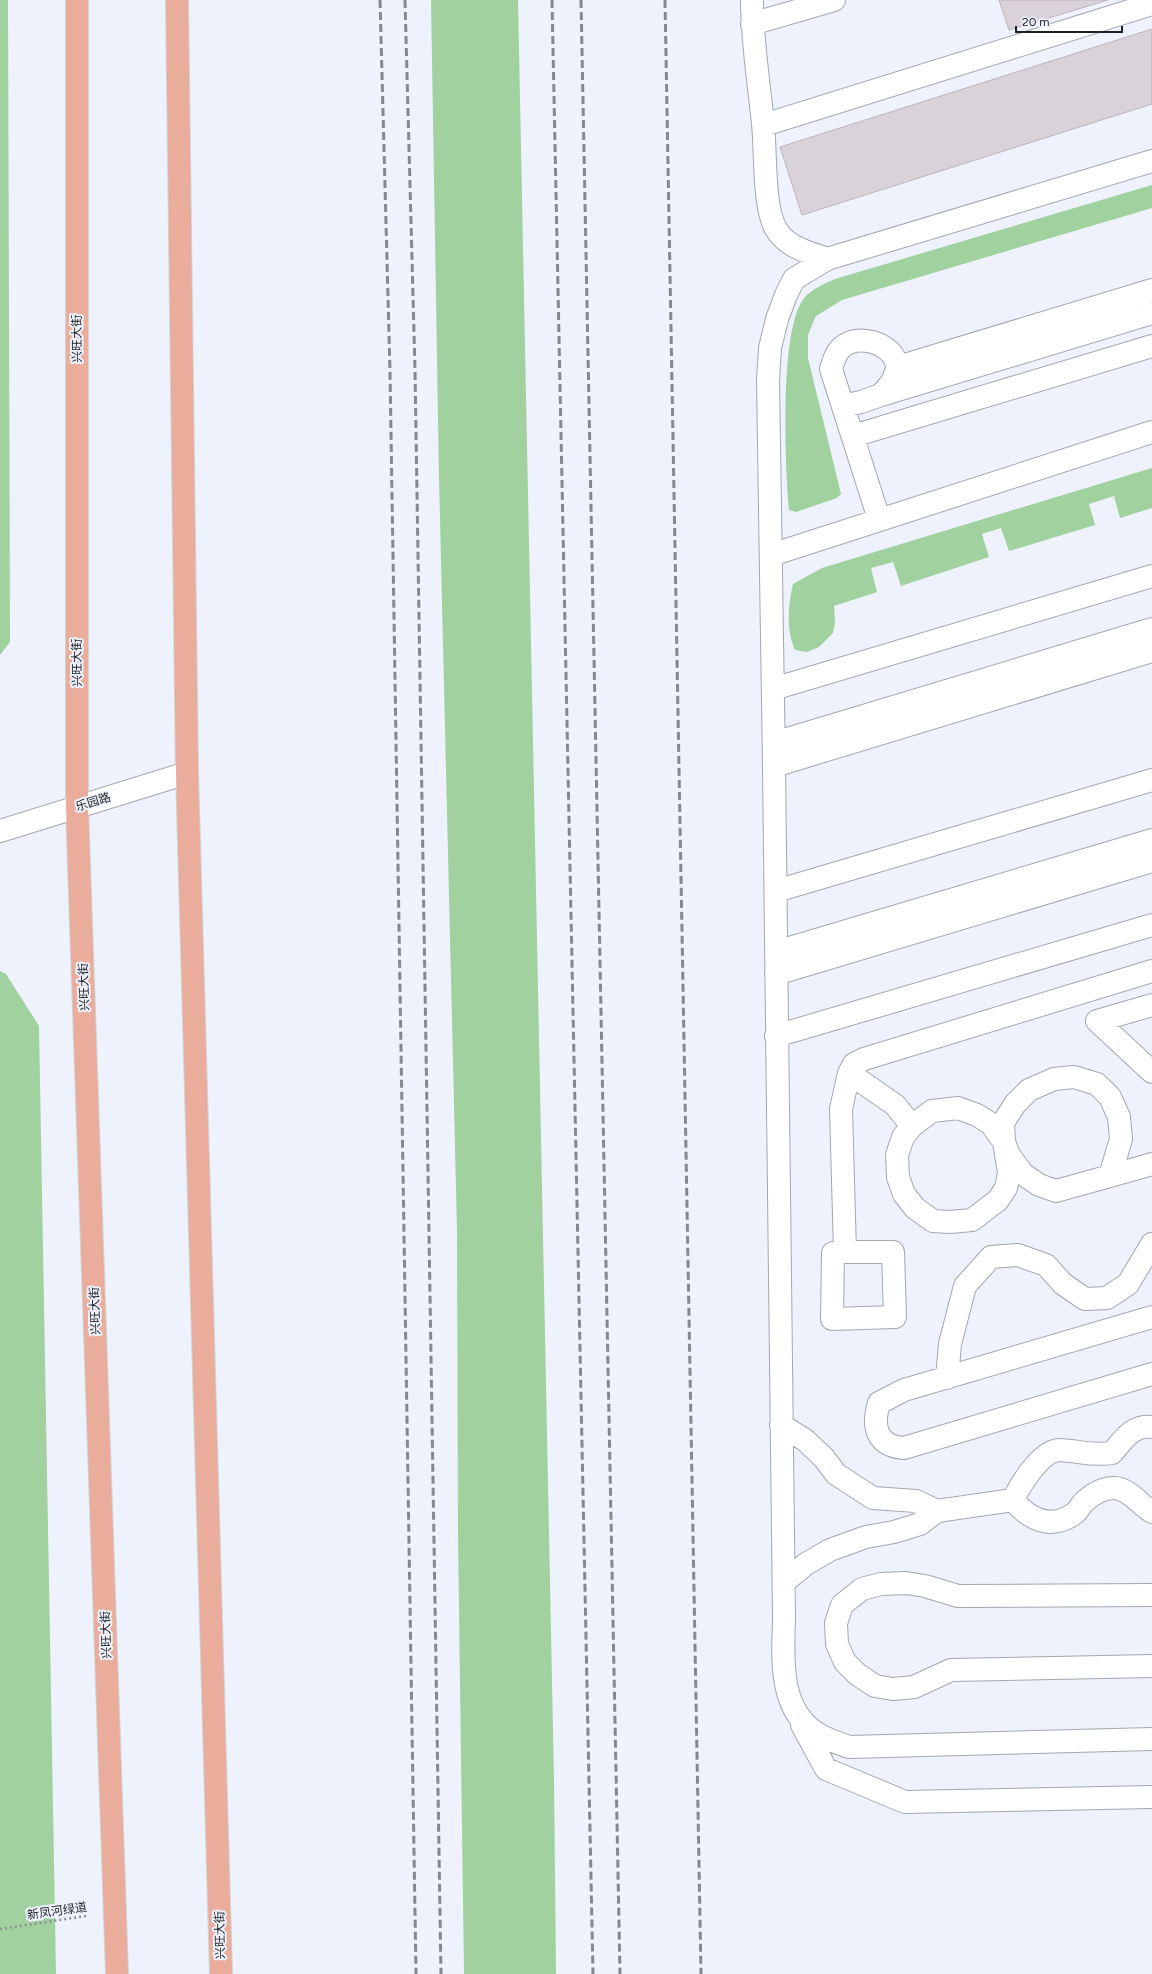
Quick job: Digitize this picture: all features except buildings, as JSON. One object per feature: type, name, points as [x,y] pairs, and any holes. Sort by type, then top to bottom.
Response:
[{"type":"main road","name":"兴旺大街","points":[[77,0],[78,807],[117,1974]]},
{"type":"main road","name":"兴旺大街","points":[[177,0],[187,773],[221,1974]]},
{"type":"street","points":[[752,0],[752,24],[764,125],[769,206],[775,229],[789,244],[827,259]]},
{"type":"street","points":[[752,24],[834,0]]},
{"type":"street","points":[[764,125],[1152,4]]},
{"type":"street","points":[[1152,161],[827,259],[794,279],[777,319],[770,348],[768,380],[776,891],[776,1036],[784,1582],[783,1658],[788,1696],[795,1713],[826,1769],[905,1802],[1152,1797]]},
{"type":"street","points":[[898,367],[1152,290]]},
{"type":"street","points":[[843,406],[861,402],[881,394],[1152,313]]},
{"type":"street","points":[[879,519],[831,369],[834,358],[841,348],[856,342],[868,340],[882,346],[892,354],[898,367],[892,382],[881,394]]},
{"type":"street","points":[[853,436],[1152,346]]},
{"type":"street","points":[[771,555],[1152,432]]},
{"type":"street","points":[[773,689],[1152,576]]},
{"type":"street","points":[[774,742],[1152,629]]},
{"type":"street","points":[[774,766],[1152,650]]},
{"type":"street","name":"乐园路","points":[[0,832],[187,773]]},
{"type":"street","points":[[776,891],[1152,780]]},
{"type":"street","points":[[776,952],[1152,840]]},
{"type":"street","points":[[776,974],[1152,861]]},
{"type":"street","points":[[776,1036],[1152,925]]},
{"type":"street","points":[[844,1252],[841,1109],[849,1074],[854,1064],[864,1059],[1152,971]]},
{"type":"street","points":[[1152,1005],[1097,1021],[1152,1072]]},
{"type":"street","points":[[849,1074],[895,1106],[912,1126]]},
{"type":"street","points":[[1110,1176],[1121,1140],[1119,1117],[1110,1097],[1097,1084],[1074,1077],[1054,1079],[1029,1090],[1015,1104],[1003,1123],[1004,1142],[1009,1173],[1006,1188],[998,1200],[972,1220],[950,1222],[933,1221],[915,1208],[904,1194],[898,1177],[897,1155],[903,1137],[912,1126],[932,1111],[958,1108],[977,1115],[991,1124],[1004,1142],[1009,1155],[1023,1174],[1039,1185],[1056,1191],[1110,1176],[1152,1164]]},
{"type":"street","points":[[947,1378],[950,1344],[966,1286],[991,1257],[1018,1255],[1046,1265],[1064,1284],[1085,1299],[1107,1298],[1128,1284],[1152,1244]]},
{"type":"street","points":[[1152,1317],[904,1390],[879,1403],[874,1417],[876,1430],[883,1440],[893,1448],[904,1448],[1152,1374]]},
{"type":"street","points":[[781,1425],[805,1440],[824,1458],[836,1474],[873,1498],[916,1501],[937,1511]]},
{"type":"street","points":[[1013,1500],[1020,1484],[1042,1459],[1058,1450],[1097,1455],[1112,1453],[1127,1435],[1140,1426],[1152,1427]]},
{"type":"street","points":[[1013,1500],[1022,1511],[1033,1519],[1048,1522],[1061,1519],[1075,1513],[1084,1502],[1099,1492],[1113,1488],[1125,1492],[1152,1512]]},
{"type":"street","points":[[784,1582],[806,1564],[830,1550],[866,1537],[894,1532],[920,1524],[937,1511],[1013,1500]]},
{"type":"street","points":[[1152,1595],[958,1596],[925,1586],[906,1583],[880,1584],[862,1589],[842,1605],[836,1622],[838,1644],[845,1662],[857,1674],[875,1686],[893,1689],[914,1687],[952,1670],[1152,1666]]},
{"type":"street","points":[[795,1713],[816,1733],[828,1740],[849,1747],[1152,1739]]},
{"type":"path","name":"新凤河绿道","points":[[0,1928],[116,1918]]},
{"type":"green space","points":[[0,0],[8,0],[10,642],[0,655]]},
{"type":"green space","points":[[431,0],[518,0],[554,1780],[556,1974],[464,1974],[458,1536],[457,1230],[439,477]]},
{"type":"green space","points":[[1152,185],[1152,208],[842,300],[816,316],[808,335],[808,358],[841,494],[837,498],[796,512],[789,510],[785,432],[787,368],[796,315],[807,295],[818,287],[835,279]]},
{"type":"green space","points":[[1152,468],[1152,508],[1120,518],[1114,496],[1089,504],[1095,525],[1009,551],[1001,528],[982,534],[989,557],[901,586],[893,562],[871,568],[877,592],[834,606],[835,623],[833,633],[819,647],[807,652],[795,650],[789,626],[790,600],[793,584],[822,568]]},
{"type":"green space","points":[[0,971],[6,974],[39,1026],[56,1974],[0,1974]]},
{"type":"railway","points":[[380,0],[390,371],[416,1974]]},
{"type":"railway","points":[[405,0],[415,370],[441,1974]]},
{"type":"railway","points":[[552,0],[593,1974]]},
{"type":"railway","points":[[581,0],[620,1974]]},
{"type":"railway","points":[[665,0],[701,1974]]}]
